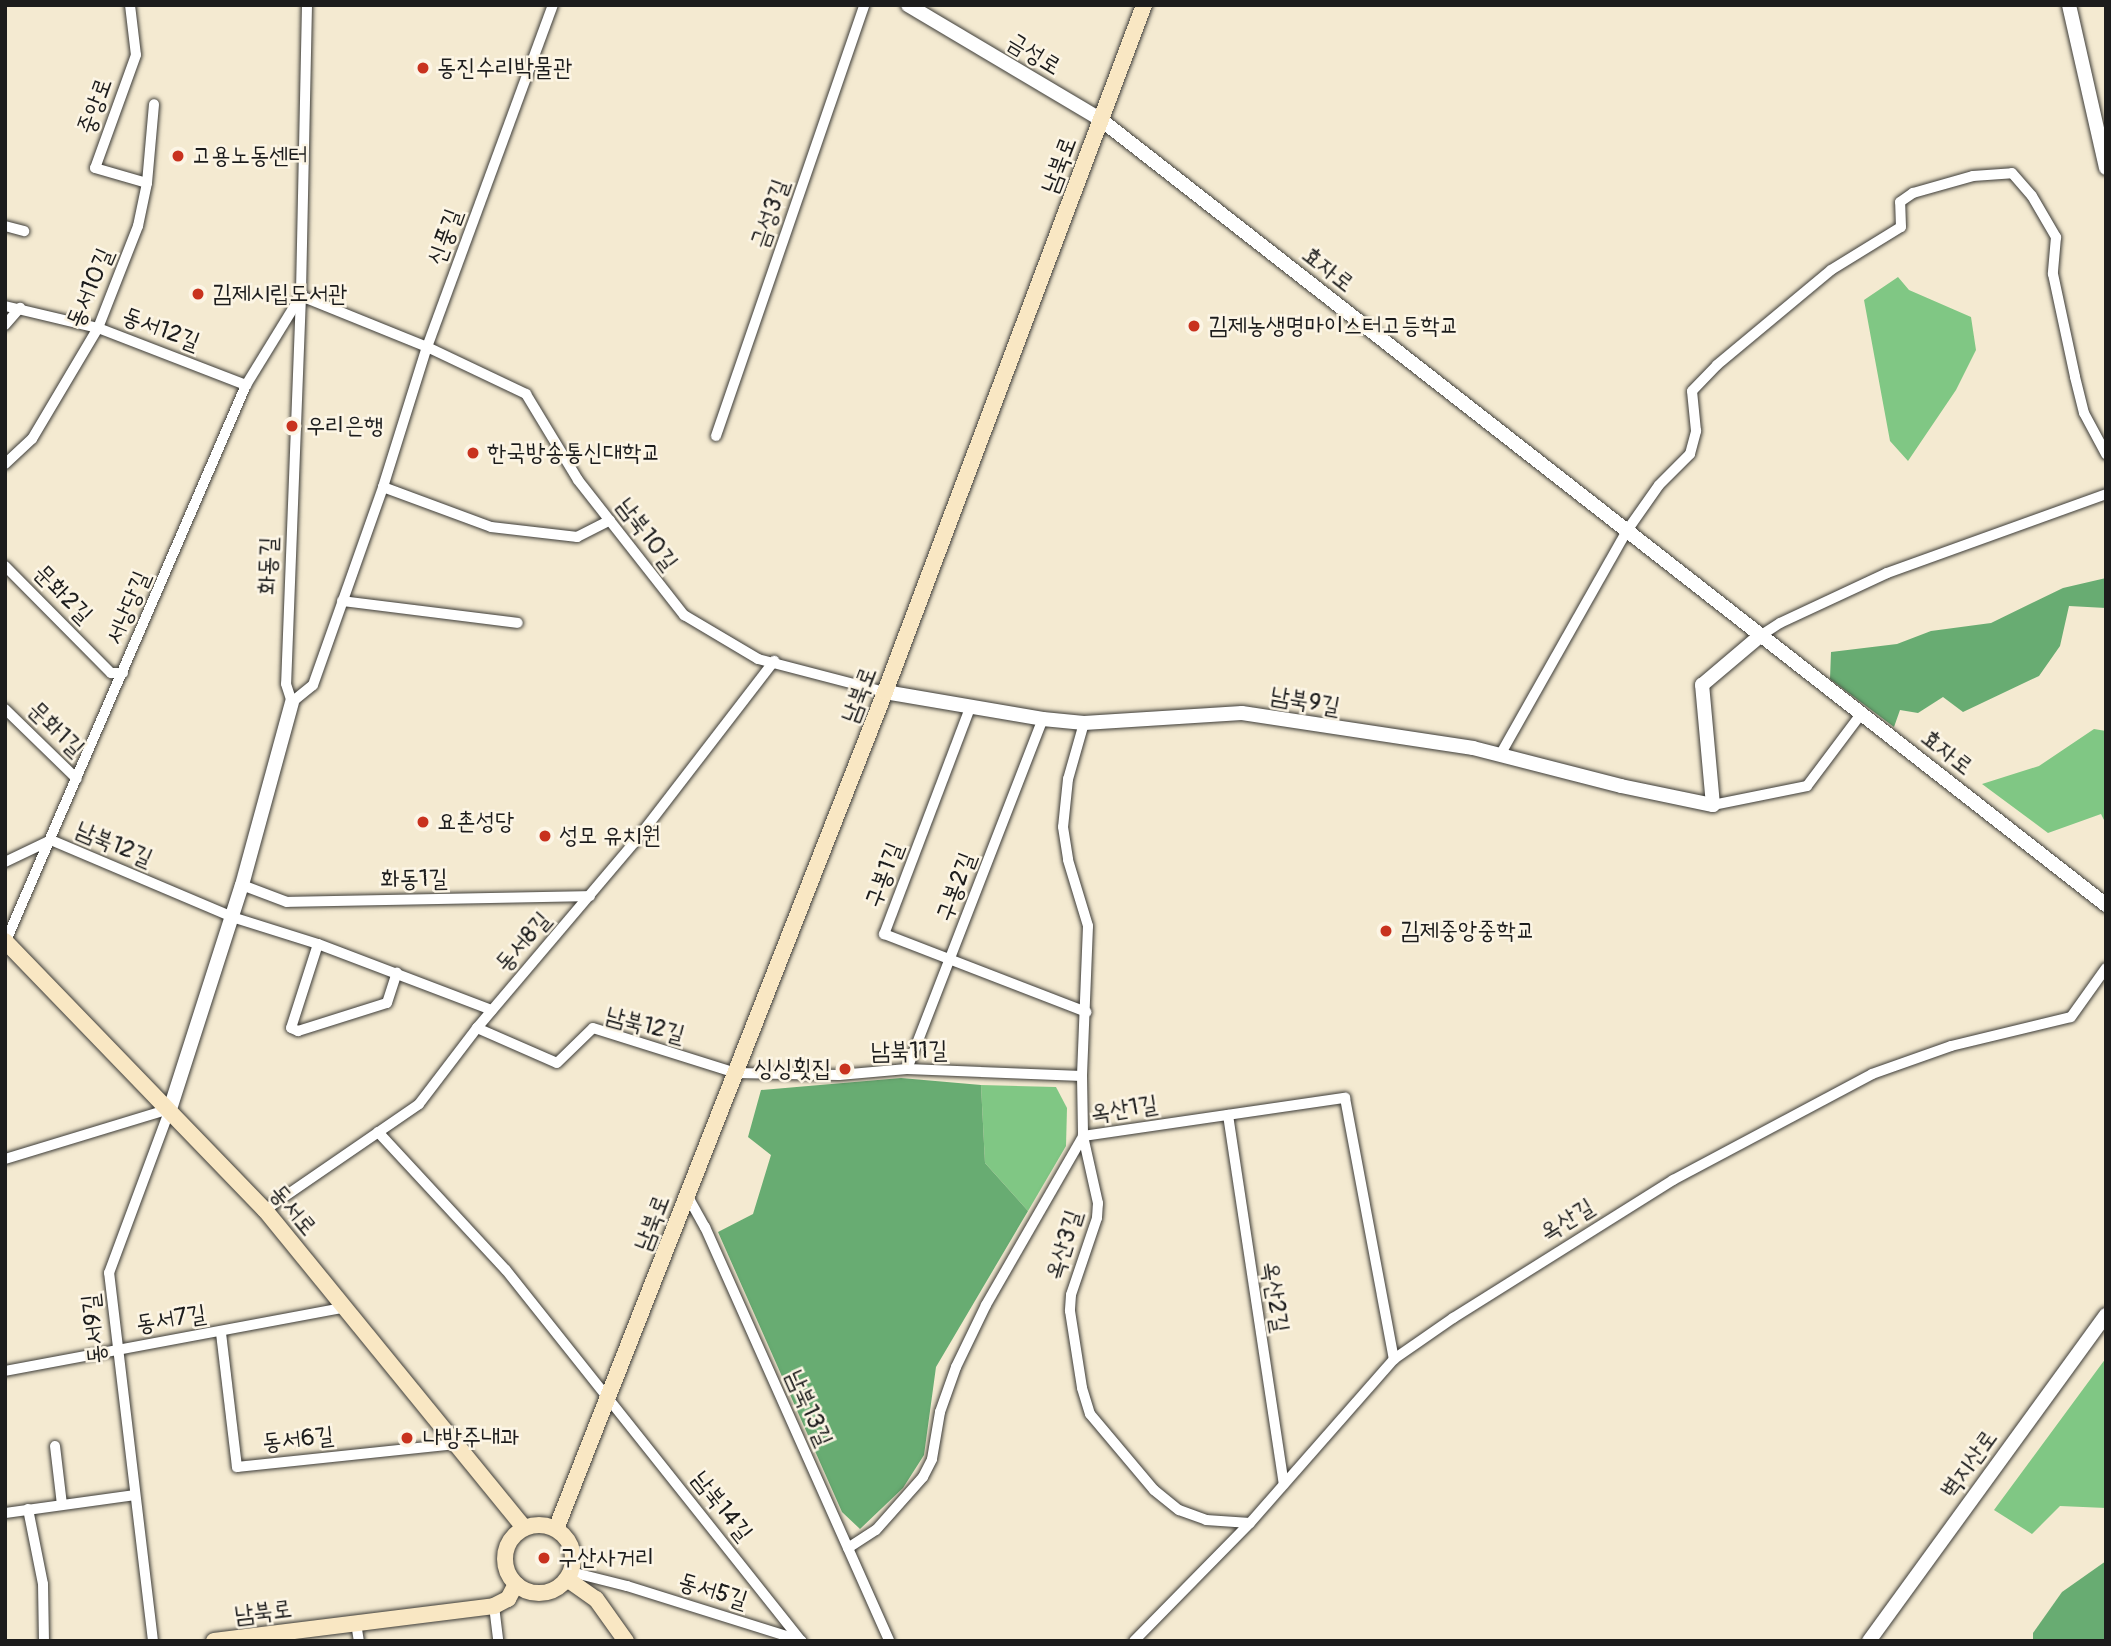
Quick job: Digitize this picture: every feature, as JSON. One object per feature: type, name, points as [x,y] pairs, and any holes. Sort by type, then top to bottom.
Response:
[{"type":"main road","name":"남북로","points":[[556,1529],[885,692],[1144,5]]},
{"type":"main road","name":"동서로","points":[[5,942],[170,1109],[265,1210],[524,1528]]},
{"type":"main road","points":[[540,1525],[556,1529],[571,1548],[569,1575],[554,1590],[538,1593],[516,1584],[507,1570],[506,1553],[512,1538],[524,1528],[540,1525]]},
{"type":"main road","points":[[569,1575],[596,1600],[626,1641]]},
{"type":"main road","points":[[494,1606],[508,1599],[516,1584]]},
{"type":"main road","name":"남북로","points":[[214,1641],[258,1638],[494,1606]]},
{"type":"street","name":"중앙로","points":[[130,5],[136,55],[95,167],[147,183]]},
{"type":"street","name":"화동길","points":[[170,1109],[242,885],[292,702],[286,684],[301,296],[307,5]]},
{"type":"street","name":"신풍길","points":[[292,702],[313,685],[383,487],[427,347],[553,5]]},
{"type":"street","name":"금성3길","points":[[716,436],[864,5]]},
{"type":"street","name":"금성로","points":[[908,5],[1100,120]]},
{"type":"street","points":[[2069,5],[2106,168]]},
{"type":"street","name":"동서10길","points":[[5,464],[32,439],[98,328],[138,226],[147,183],[154,104]]},
{"type":"street","name":"효자로","points":[[1100,120],[2106,905]]},
{"type":"street","points":[[1500,755],[1626,532],[1659,485],[1690,454],[1696,430],[1692,391],[1831,270],[1901,228],[1900,202],[1913,193],[1973,176],[2012,173],[2032,196],[2056,237],[2053,274],[2075,377],[2084,413],[2106,454]]},
{"type":"street","points":[[5,226],[24,231]]},
{"type":"street","name":"남북10길","points":[[301,296],[427,347],[526,394],[578,480],[684,615],[758,659],[885,692]]},
{"type":"street","name":"서낭당길","points":[[5,942],[246,385],[301,296]]},
{"type":"street","name":"동서12길","points":[[5,306],[98,328],[246,385]]},
{"type":"street","points":[[5,325],[20,308]]},
{"type":"street","points":[[383,487],[491,527],[577,537],[610,520]]},
{"type":"street","points":[[1861,714],[1807,786],[1713,805],[1702,685],[1760,636],[1780,623],[1887,573],[2106,494]]},
{"type":"street","name":"문화2길","points":[[5,566],[111,673],[123,673]]},
{"type":"street","points":[[342,601],[518,623]]},
{"type":"street","name":"동서8길","points":[[265,1210],[419,1104],[477,1028],[590,896],[747,701],[774,661]]},
{"type":"street","name":"남북9길","points":[[885,692],[970,708],[1084,723],[1242,713],[1473,748],[1621,786],[1713,805]]},
{"type":"street","name":"구봉1길","points":[[970,708],[884,934],[1086,1012]]},
{"type":"street","name":"문화1길","points":[[5,709],[77,779]]},
{"type":"street","name":"구봉2길","points":[[907,1069],[1043,719]]},
{"type":"street","name":"옥산3길","points":[[1084,723],[1068,779],[1063,827],[1068,860],[1088,926],[1082,1076],[1083,1136],[1098,1203],[1097,1218],[1071,1295],[1070,1311],[1075,1352],[1090,1414],[1154,1490],[1180,1510],[1206,1520],[1250,1523]]},
{"type":"street","points":[[5,862],[51,840]]},
{"type":"street","name":"남북12길","points":[[51,840],[232,917],[318,944],[492,1010]]},
{"type":"street","name":"화동1길","points":[[242,885],[287,902],[590,896]]},
{"type":"street","points":[[318,944],[291,1028],[298,1031],[387,1003],[397,973]]},
{"type":"street","name":"옥산길","points":[[1134,1641],[1250,1523],[1394,1359],[1569,1243],[1673,1180],[1872,1074],[1951,1046],[2071,1017],[2106,968]]},
{"type":"street","name":"남북12길","points":[[477,1028],[558,1063],[593,1028],[736,1073]]},
{"type":"street","name":"남북11길","points":[[736,1073],[839,1075],[907,1069],[1082,1076]]},
{"type":"street","name":"옥산1길","points":[[848,1548],[876,1530],[923,1477],[932,1459],[940,1412],[956,1367],[986,1305],[1083,1136],[1345,1097],[1394,1359]]},
{"type":"street","points":[[5,1159],[170,1109]]},
{"type":"street","name":"동서9길","points":[[153,1641],[109,1273],[170,1109]]},
{"type":"street","name":"옥산2길","points":[[1228,1115],[1284,1484]]},
{"type":"street","points":[[378,1132],[506,1270],[609,1399]]},
{"type":"street","name":"남북13길","points":[[687,1195],[705,1227],[889,1641]]},
{"type":"street","name":"동서7길","points":[[5,1371],[116,1349],[221,1333],[344,1308]]},
{"type":"street","name":"벽지산로","points":[[1869,1641],[2106,1315]]},
{"type":"street","name":"동서6길","points":[[221,1333],[237,1467],[456,1444]]},
{"type":"street","name":"남북14길","points":[[609,1399],[801,1641]]},
{"type":"street","points":[[55,1446],[62,1505]]},
{"type":"street","points":[[5,1513],[134,1495]]},
{"type":"street","points":[[28,1509],[43,1584],[44,1641]]},
{"type":"street","name":"동서5길","points":[[569,1575],[627,1586],[801,1641]]},
{"type":"street","points":[[494,1606],[498,1641]]},
{"type":"street","points":[[356,1623],[359,1641]]},
{"type":"green space","points":[[1898,277],[1909,290],[1971,317],[1976,350],[1956,390],[1908,461],[1890,441],[1864,300]]},
{"type":"green space","points":[[2106,578],[2106,608],[2069,606],[2060,646],[2039,676],[1963,712],[1943,697],[1918,713],[1900,710],[1894,727],[1830,679],[1831,652],[1897,644],[1931,631],[1991,623],[2063,588]]},
{"type":"green space","points":[[2094,729],[2106,731],[2106,824],[2101,814],[2048,833],[1982,784],[2039,766]]},
{"type":"green space","points":[[901,1078],[981,1085],[985,1163],[1028,1211],[936,1367],[924,1455],[903,1488],[860,1529],[842,1512],[718,1232],[753,1214],[771,1155],[748,1137],[761,1090]]},
{"type":"green space","points":[[981,1085],[1056,1087],[1067,1108],[1066,1146],[1028,1211],[985,1163]]},
{"type":"green space","points":[[2106,1358],[2106,1508],[2060,1506],[2032,1534],[1994,1510]]},
{"type":"green space","points":[[2106,1561],[2106,1641],[2033,1641],[2033,1633],[2062,1592]]},
{"type":"place","name":"동진수리박물관","points":[[423,68]]},
{"type":"place","name":"고용노동센터","points":[[178,156]]},
{"type":"place","name":"김제시립도서관","points":[[198,294]]},
{"type":"place","name":"김제농생명마이스터고등학교","points":[[1194,326]]},
{"type":"place","name":"우리은행","points":[[292,426]]},
{"type":"place","name":"한국방송통신대학교","points":[[473,453]]},
{"type":"place","name":"요촌성당","points":[[423,822]]},
{"type":"place","name":"성모 유치원","points":[[545,836]]},
{"type":"place","name":"김제중앙중학교","points":[[1386,931]]},
{"type":"place","name":"싱싱횟집","points":[[845,1069]]},
{"type":"place","name":"나방주내과","points":[[407,1438]]},
{"type":"place","name":"구산사거리","points":[[544,1558]]}]
